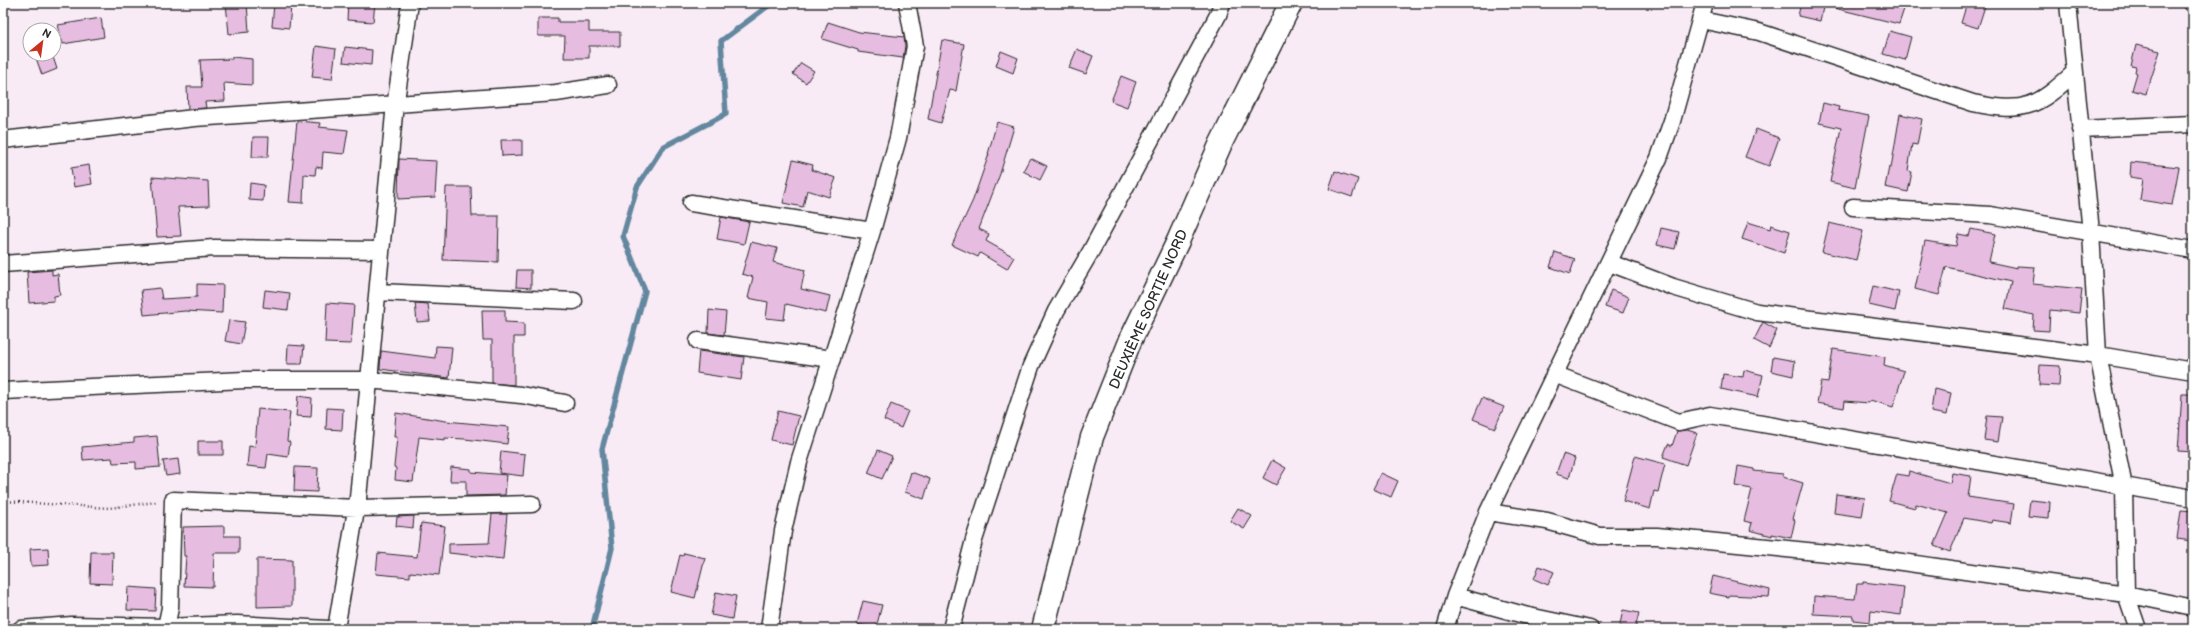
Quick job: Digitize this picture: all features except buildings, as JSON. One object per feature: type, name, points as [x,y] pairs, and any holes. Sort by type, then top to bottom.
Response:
[{"type":"main road","name":"DEUXIÈME SORTIE NORD","points":[[1043,629],[1092,437],[1128,346],[1178,241],[1221,143],[1291,3]]},
{"type":"street","points":[[336,629],[357,508],[379,292],[381,250],[395,104],[410,3]]},
{"type":"street","points":[[769,629],[783,531],[799,462],[872,231],[898,138],[915,46],[907,3]]},
{"type":"street","points":[[951,629],[974,540],[1031,366],[1056,311],[1091,252],[1218,15],[1222,3]]},
{"type":"street","points":[[1445,629],[1455,596],[1488,512],[1554,374],[1610,263],[1659,158],[1672,121],[1705,3]]},
{"type":"street","points":[[2068,3],[2091,232],[2098,355],[2124,487],[2126,594],[2138,629]]},
{"type":"street","points":[[1701,20],[1759,32],[1973,103],[2000,109],[2024,107],[2036,103],[2051,94],[2075,72]]},
{"type":"street","points":[[3,140],[194,118],[556,93],[608,85]]},
{"type":"street","points":[[2080,129],[2193,124]]},
{"type":"street","points":[[691,203],[872,231]]},
{"type":"street","points":[[1853,207],[1990,215],[2193,250]]},
{"type":"street","points":[[3,264],[214,248],[381,250]]},
{"type":"street","points":[[1610,263],[1672,287],[1757,312],[2098,355],[2193,371]]},
{"type":"street","points":[[379,292],[574,301]]},
{"type":"street","points":[[698,341],[832,359]]},
{"type":"street","points":[[1554,374],[1679,422],[1710,415],[2193,498]]},
{"type":"street","points":[[3,391],[245,380],[370,380],[521,395],[565,403]]},
{"type":"street","points":[[166,627],[170,608],[173,500],[357,508],[532,504]]},
{"type":"street","points":[[1488,512],[1547,521],[1600,536],[1657,536],[1867,558],[2126,594],[2193,608]]},
{"type":"street","points":[[1455,596],[1524,615],[1590,629]]},
{"type":"street","points":[[22,629],[72,625],[166,627],[237,624],[328,629]]},
{"type":"path","points":[[3,501],[108,508],[173,500]]},
{"type":"waterway","points":[[592,629],[612,548],[602,449],[645,291],[623,236],[637,187],[663,147],[726,114],[721,41],[768,6],[766,3]]}]
